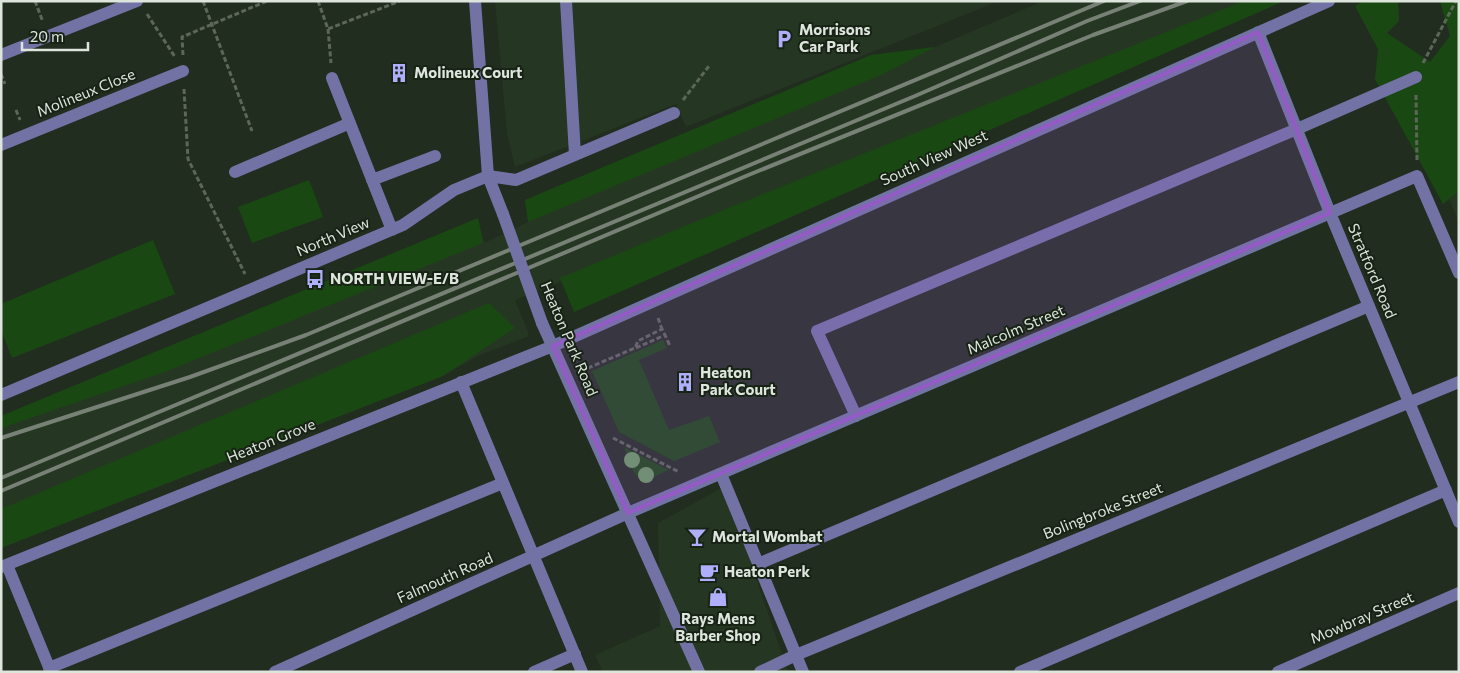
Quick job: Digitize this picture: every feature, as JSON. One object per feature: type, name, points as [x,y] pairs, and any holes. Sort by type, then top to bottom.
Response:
[{"type":"street","name":"Heaton Park Road","points":[[475,1],[488,176],[542,323],[699,672]]},
{"type":"street","points":[[566,1],[575,155]]},
{"type":"street","name":"South View West","points":[[553,346],[1329,1]]},
{"type":"street","points":[[1,54],[140,5]]},
{"type":"street","name":"Stratford Road","points":[[1258,32],[1330,213],[1459,522]]},
{"type":"street","name":"Molineux Close","points":[[1,145],[183,71]]},
{"type":"street","points":[[856,416],[817,331],[1297,129],[1416,76]]},
{"type":"street","points":[[332,78],[392,230]]},
{"type":"street","points":[[488,176],[516,180],[674,113]]},
{"type":"street","points":[[235,172],[350,123]]},
{"type":"street","points":[[372,180],[435,156]]},
{"type":"street","name":"North View","points":[[1,395],[392,230],[403,225],[454,190],[488,176]]},
{"type":"street","name":"Malcolm Street","points":[[628,513],[1417,176],[1459,273]]},
{"type":"street","points":[[758,564],[1369,306]]},
{"type":"street","name":"Heaton Grove","points":[[4,566],[553,346]]},
{"type":"street","points":[[461,382],[582,672]]},
{"type":"street","name":"Bolingbroke Street","points":[[760,672],[1459,382]]},
{"type":"street","points":[[720,474],[803,672]]},
{"type":"street","points":[[4,566],[50,670],[503,483]]},
{"type":"street","points":[[1020,672],[1446,490]]},
{"type":"street","name":"Falmouth Road","points":[[275,672],[628,513]]},
{"type":"street","name":"Mowbray Street","points":[[1278,672],[1459,593]]},
{"type":"street","points":[[534,672],[575,654]]},
{"type":"path","points":[[203,1],[252,131]]},
{"type":"path","points":[[252,289],[188,159],[182,36],[267,1]]},
{"type":"path","points":[[318,1],[328,30],[332,78]]},
{"type":"path","points":[[328,30],[400,1]]},
{"type":"path","points":[[140,5],[183,71]]},
{"type":"path","points":[[674,113],[709,66]]},
{"type":"path","points":[[1,74],[5,84]]},
{"type":"path","points":[[660,322],[670,346]]},
{"type":"path","points":[[635,348],[638,341],[662,329]]},
{"type":"path","points":[[567,377],[665,335]]},
{"type":"path","points":[[588,426],[700,483]]},
{"type":"highlighted area","points":[[1258,32],[1330,213],[628,513],[553,346]]},
{"type":"shaded area","points":[[495,1],[999,1],[686,127],[676,104],[515,167],[507,134]]},
{"type":"shaded area","points":[[1043,1],[1264,1],[515,300],[529,334],[527,337],[478,356],[443,376],[1,548],[1,416],[478,218],[484,243],[528,222],[525,200],[871,55],[935,47]]},
{"type":"shaded area","points":[[1459,142],[1459,223],[1445,189]]},
{"type":"shaded area","points":[[725,486],[788,672],[603,672],[595,655],[660,626],[658,523]]},
{"type":"green space","points":[[1244,1],[1284,1],[574,312],[560,278],[741,203]]},
{"type":"green space","points":[[1364,1],[1398,1],[1399,21],[1387,33],[1430,62],[1450,36],[1440,1],[1459,1],[1459,191],[1443,204],[1375,79],[1378,49],[1355,6]]},
{"type":"green space","points":[[935,47],[881,75],[528,222],[525,200],[871,55]]},
{"type":"green space","points":[[309,180],[323,217],[252,243],[238,207]]},
{"type":"green space","points":[[478,218],[483,243],[165,372],[1,428],[1,416]]},
{"type":"green space","points":[[153,240],[175,294],[12,358],[1,330],[1,304]]},
{"type":"green space","points":[[489,303],[515,328],[443,376],[1,548],[1,509]]},
{"type":"green space","points":[[663,340],[667,348],[639,360],[669,430],[709,416],[720,442],[674,461],[619,432],[592,371]]},
{"type":"green space","points":[[624,447],[669,470],[652,478],[646,479],[637,476],[631,467]]},
{"type":"railway","points":[[1,438],[190,377],[306,335],[1104,1]]},
{"type":"railway","points":[[1,478],[915,96],[1087,21],[1140,1]]},
{"type":"railway","points":[[1,491],[746,176],[1093,35],[1187,1]]},
{"type":"place","name":"Morrisons Car Park","points":[[784,39]]},
{"type":"place","name":"Molineux Court","points":[[399,73]]},
{"type":"place","name":"NORTH VIEW-E/B","points":[[315,279]]},
{"type":"place","name":"Heaton Park Court","points":[[685,382]]},
{"type":"place","name":"Mortal Wombat","points":[[697,537]]},
{"type":"place","name":"Heaton Perk","points":[[709,572]]},
{"type":"place","name":"Rays Mens Barber Shop","points":[[718,597]]}]
